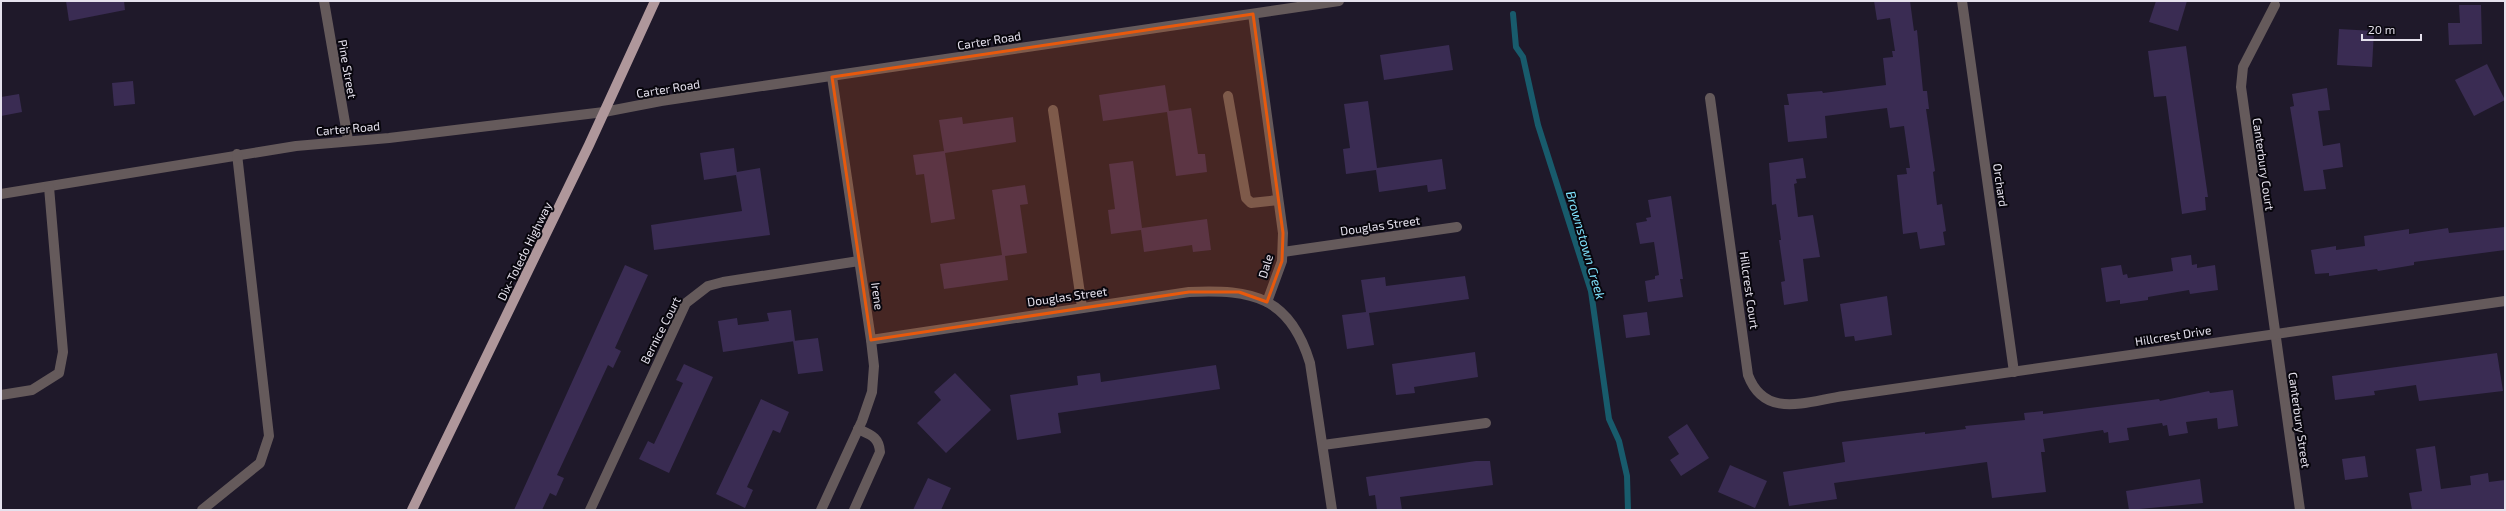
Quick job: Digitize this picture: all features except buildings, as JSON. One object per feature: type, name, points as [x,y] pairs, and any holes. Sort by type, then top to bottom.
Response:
[{"type":"main road","name":"Dix-Toledo Highway","points":[[412,510],[604,112],[655,1]]},
{"type":"street","name":"Pine Street","points":[[324,1],[348,140]]},
{"type":"street","name":"Carter Road","points":[[1,194],[237,154],[348,140],[389,138],[604,112],[661,101],[832,77],[1338,1]]},
{"type":"street","name":"Orchard","points":[[1962,1],[2014,372]]},
{"type":"street","name":"Canterbury Court","points":[[2274,5],[2243,66],[2241,87],[2274,333]]},
{"type":"street","name":"Dale","points":[[1253,14],[1278,200],[1283,252],[1267,302]]},
{"type":"street","name":"Irene","points":[[821,510],[858,429],[872,392],[874,379],[871,340],[832,77]]},
{"type":"street","points":[[1228,96],[1246,198],[1251,203],[1278,200]]},
{"type":"street","name":"Hillcrest Court","points":[[1710,98],[1748,375],[1753,388],[1763,399],[1783,405],[1844,396]]},
{"type":"street","points":[[1053,110],[1082,307]]},
{"type":"street","points":[[202,510],[260,463],[269,436],[237,154]]},
{"type":"street","points":[[1,395],[32,390],[59,373],[63,352],[49,187]]},
{"type":"street","name":"Douglas Street","points":[[1283,252],[1457,227]]},
{"type":"street","name":"Bernice Court","points":[[590,510],[686,303],[708,286],[723,282],[859,261]]},
{"type":"street","name":"Douglas Street","points":[[871,340],[1189,292],[1239,292],[1267,302]]},
{"type":"street","name":"Hillcrest Drive","points":[[1844,396],[2505,300]]},
{"type":"street","points":[[1267,302],[1282,313],[1294,326],[1304,342],[1310,364],[1332,510]]},
{"type":"street","name":"Canterbury Street","points":[[2274,333],[2300,510]]},
{"type":"street","points":[[1323,445],[1486,423]]},
{"type":"street","points":[[854,510],[880,452],[879,442],[874,436],[858,429]]},
{"type":"highlighted area","points":[[1253,14],[1283,233],[1282,261],[1267,302],[1239,292],[1189,292],[871,340],[832,77]]},
{"type":"waterway","name":"Brownstown Creek","points":[[1513,14],[1516,47],[1523,57],[1538,125],[1591,291],[1609,419],[1619,441],[1627,476],[1628,510]]}]
